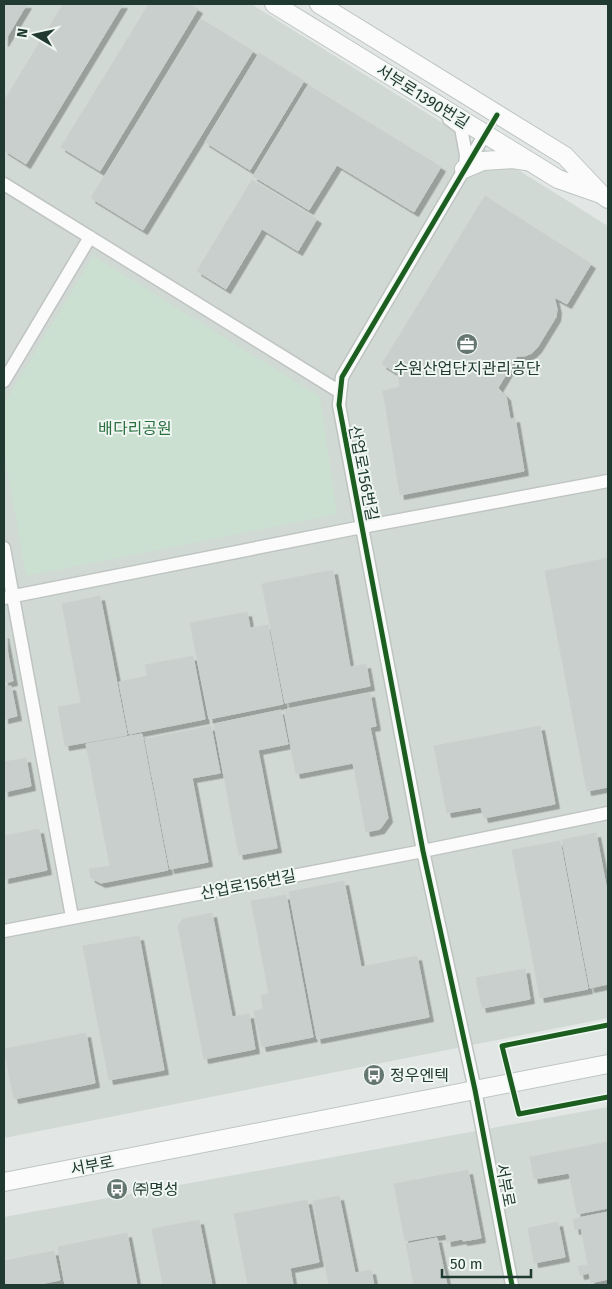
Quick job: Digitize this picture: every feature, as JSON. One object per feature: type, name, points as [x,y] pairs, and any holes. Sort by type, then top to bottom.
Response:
[{"type":"street","name":"서부로1390번길","points":[[274,4],[558,179],[605,196]]},
{"type":"street","name":"서부로1390번길","points":[[319,4],[565,156],[605,196]]},
{"type":"street","points":[[407,86],[461,128],[466,155],[464,170]]},
{"type":"street","points":[[485,134],[497,115]]},
{"type":"street","name":"산업로156번길","points":[[423,851],[339,406],[340,392],[342,378],[485,134]]},
{"type":"street","points":[[464,170],[484,161],[512,159],[529,161]]},
{"type":"street","points":[[4,184],[340,392]]},
{"type":"street","points":[[4,381],[90,237]]},
{"type":"street","name":"산업로156번길","points":[[8,597],[362,527],[608,481]]},
{"type":"street","points":[[4,548],[8,597],[72,917]]},
{"type":"street","name":"산업로156번길","points":[[4,931],[423,851],[608,813]]},
{"type":"street","points":[[423,851],[475,1090]]},
{"type":"street","name":"서부로","points":[[4,1182],[608,1064]]},
{"type":"street","name":"서부로","points":[[475,1090],[512,1285]]},
{"type":"shaded area","points":[[4,4],[251,4],[608,226],[608,1018],[4,1138]]},
{"type":"shaded area","points":[[608,1107],[608,1285],[4,1285],[4,1217]]},
{"type":"green space","name":"배다리공원","points":[[93,256],[320,397],[337,514],[26,576],[4,451],[4,404]]},
{"type":"building","points":[[4,4],[27,4],[4,42]]},
{"type":"building","points":[[63,4],[123,4],[26,164],[4,150],[4,101]]},
{"type":"building","points":[[149,4],[189,4],[198,9],[100,171],[61,147]]},
{"type":"building","points":[[201,19],[253,51],[143,230],[91,198]]},
{"type":"building","points":[[259,53],[304,81],[250,170],[205,142]]},
{"type":"building","points":[[308,85],[441,167],[414,212],[337,165],[309,210],[253,176]]},
{"type":"building","points":[[252,180],[317,219],[298,251],[262,229],[226,289],[197,271]]},
{"type":"building","name":"수원산업단지관리공단","points":[[485,196],[591,264],[567,304],[554,297],[557,309],[556,317],[537,348],[525,356],[517,356],[498,388],[506,396],[510,419],[515,418],[524,471],[400,495],[383,391],[400,387],[398,374],[382,364]]},
{"type":"building","points":[[608,558],[608,787],[587,791],[545,571]]},
{"type":"building","points":[[333,570],[350,667],[366,664],[370,686],[285,703],[262,584]]},
{"type":"building","points":[[100,596],[127,735],[65,746],[58,707],[81,703],[62,604]]},
{"type":"building","points":[[247,612],[250,628],[268,625],[283,704],[209,719],[190,623]]},
{"type":"building","points":[[4,634],[13,681],[4,683]]},
{"type":"building","points":[[193,656],[205,719],[129,734],[119,682],[147,676],[145,665]]},
{"type":"building","points":[[11,686],[17,716],[4,719],[4,687]]},
{"type":"building","points":[[370,693],[376,726],[370,727],[388,818],[380,829],[366,832],[353,763],[296,774],[284,710]]},
{"type":"building","points":[[281,710],[288,744],[258,750],[277,848],[239,855],[214,724]]},
{"type":"building","points":[[211,726],[220,773],[192,778],[208,862],[170,869],[145,739]]},
{"type":"building","points":[[540,726],[555,804],[484,818],[481,807],[447,813],[434,746]]},
{"type":"building","points":[[142,734],[168,870],[101,883],[91,878],[89,869],[110,866],[86,744]]},
{"type":"building","points":[[26,758],[31,786],[4,792],[4,762]]},
{"type":"building","points":[[39,829],[47,870],[4,879],[4,836]]},
{"type":"building","points":[[596,833],[608,896],[608,984],[590,988],[562,840]]},
{"type":"building","points":[[560,841],[588,989],[540,998],[512,850]]},
{"type":"building","points":[[344,881],[361,967],[417,956],[429,1017],[317,1039],[289,892]]},
{"type":"building","points":[[286,895],[313,1037],[262,1047],[254,1011],[263,1009],[261,995],[269,994],[251,901]]},
{"type":"building","points":[[212,913],[232,1017],[249,1014],[255,1049],[204,1059],[178,926],[183,919]]},
{"type":"building","points":[[139,936],[164,1070],[109,1080],[83,946]]},
{"type":"building","points":[[525,969],[530,999],[482,1008],[476,978]]},
{"type":"building","points":[[86,1033],[95,1083],[14,1099],[4,1049]]},
{"type":"building","points":[[608,1142],[608,1208],[577,1214],[569,1173],[534,1179],[530,1157]]},
{"type":"building","points":[[468,1170],[481,1238],[447,1242],[446,1234],[405,1241],[394,1184]]},
{"type":"building","points":[[339,1196],[355,1273],[371,1270],[374,1285],[329,1285],[313,1201]]},
{"type":"building","points":[[307,1200],[319,1262],[290,1268],[293,1285],[248,1285],[234,1214]]},
{"type":"building","points":[[608,1212],[608,1279],[591,1283],[589,1273],[580,1275],[578,1266],[588,1265],[581,1228],[575,1230],[573,1219]]},
{"type":"building","points":[[199,1220],[212,1285],[163,1285],[152,1229]]},
{"type":"building","points":[[558,1222],[565,1257],[534,1263],[528,1228]]},
{"type":"building","points":[[127,1233],[137,1285],[65,1285],[58,1247]]},
{"type":"building","points":[[437,1238],[447,1285],[414,1285],[406,1244]]},
{"type":"building","points":[[54,1251],[60,1280],[35,1285],[4,1285],[4,1261]]},
{"type":"cycle path","points":[[497,115],[342,377],[339,405],[423,851],[475,1090],[512,1285]]},
{"type":"cycle path","points":[[608,1025],[502,1046],[519,1114],[608,1097]]},
{"type":"place","name":"수원산업단지관리공단","points":[[467,344]]},
{"type":"place","name":"정우엔텍","points":[[374,1075]]},
{"type":"place","name":"㈜명성","points":[[117,1189]]}]
